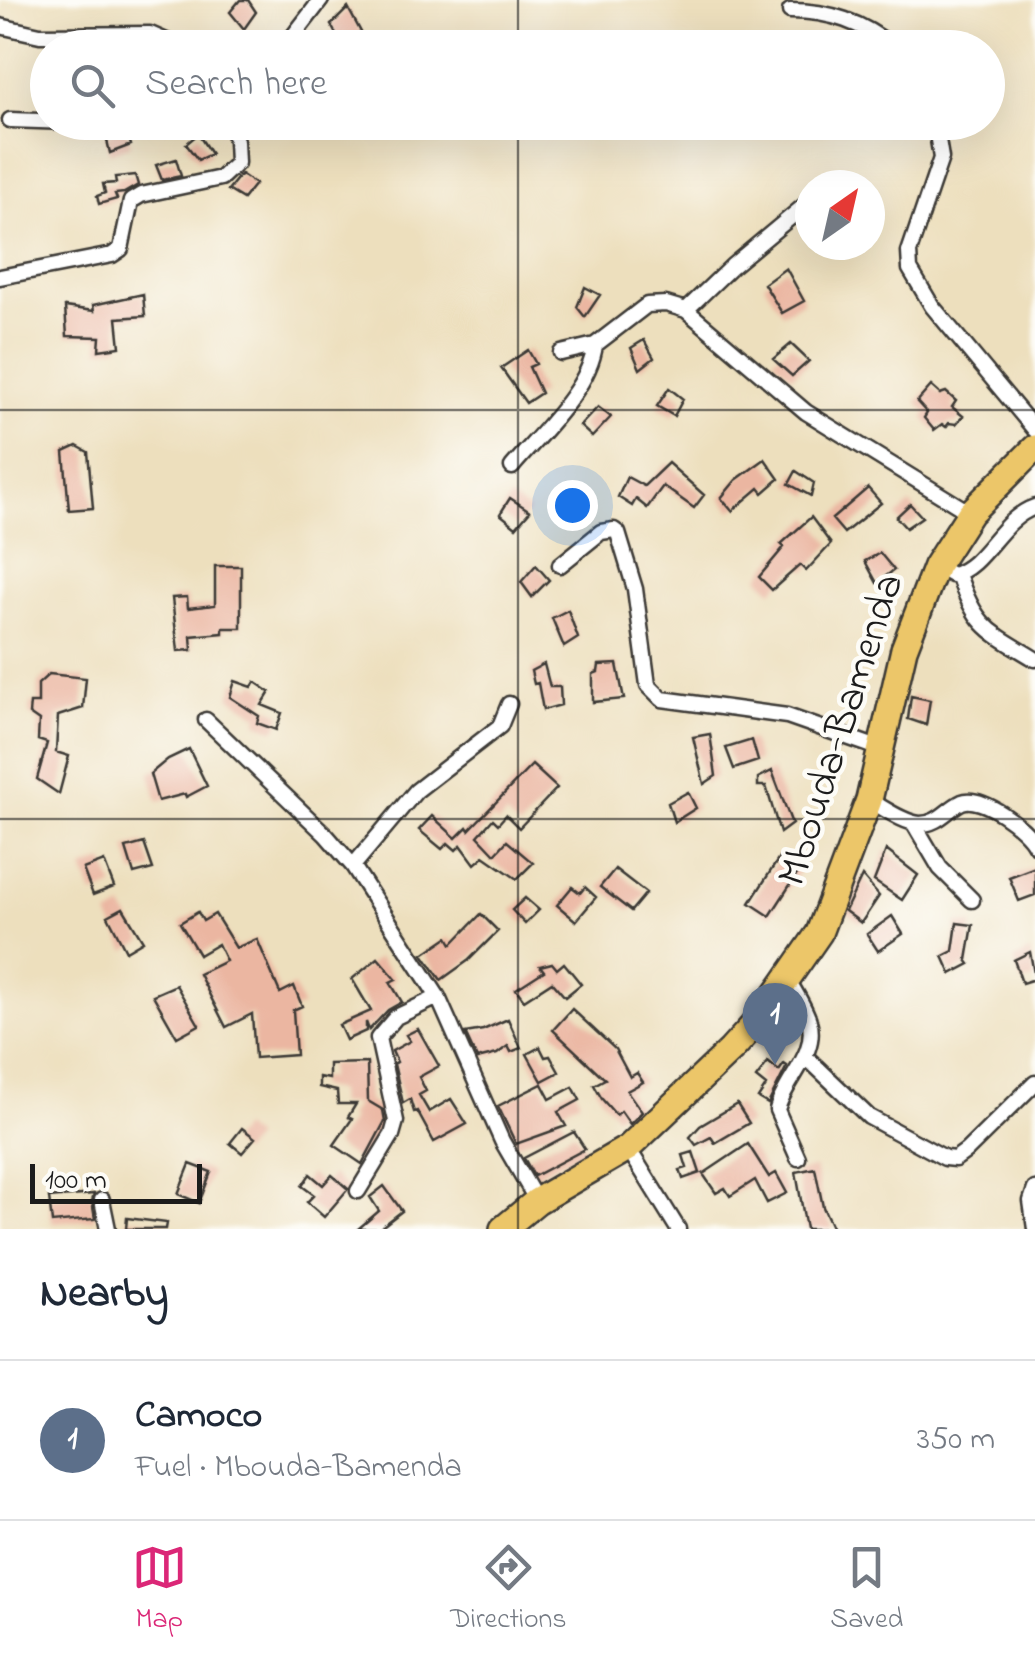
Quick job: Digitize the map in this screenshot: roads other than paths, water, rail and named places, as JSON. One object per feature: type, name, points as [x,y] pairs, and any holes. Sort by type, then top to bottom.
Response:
[{"type":"highway","name":"Mbouda-Bamenda","points":[[502,1229],[537,1201],[628,1148],[760,1018],[819,933],[869,800],[904,649],[947,570],[970,513],[1035,448]]},
{"type":"street","points":[[298,30],[320,0]]},
{"type":"street","points":[[790,11],[820,11],[870,30]]},
{"type":"street","points":[[0,26],[30,33]]},
{"type":"street","points":[[10,120],[30,121]]},
{"type":"street","points":[[0,278],[112,255],[121,249],[131,200],[221,178],[237,164],[236,140]]},
{"type":"street","points":[[938,140],[941,158],[908,252],[910,269],[932,306],[1035,430]]},
{"type":"street","points":[[686,310],[795,214]]},
{"type":"street","points":[[561,353],[595,344],[647,304],[686,310],[806,412],[970,513]]},
{"type":"street","points":[[512,467],[578,388],[593,363],[595,344]]},
{"type":"street","points":[[1035,506],[1013,518],[972,564],[947,570],[985,628],[1035,659]]},
{"type":"street","points":[[560,565],[601,532],[618,533],[635,589],[648,685],[662,699],[787,716],[881,749]]},
{"type":"street","points":[[353,866],[416,791],[500,726],[509,704]]},
{"type":"street","points":[[206,720],[326,834],[353,866],[438,997],[502,1141],[537,1201]]},
{"type":"street","points":[[869,800],[914,824],[940,868],[972,900]]},
{"type":"street","points":[[914,824],[936,821],[972,800],[1017,824],[1035,844]]},
{"type":"street","points":[[787,977],[809,1018],[810,1032],[805,1056],[776,1110],[798,1158]]},
{"type":"street","points":[[358,1191],[392,1135],[396,1121],[378,1038],[396,1018],[438,997]]},
{"type":"street","points":[[805,1056],[869,1117],[945,1158],[955,1158],[966,1151],[1035,1083]]},
{"type":"street","points":[[628,1148],[678,1229]]},
{"type":"street","points":[[1034,1229],[1031,1201],[1035,1189]]},
{"type":"street","points":[[102,1200],[108,1229]]},
{"type":"place","name":"Camoco","points":[[775,1065]]}]
